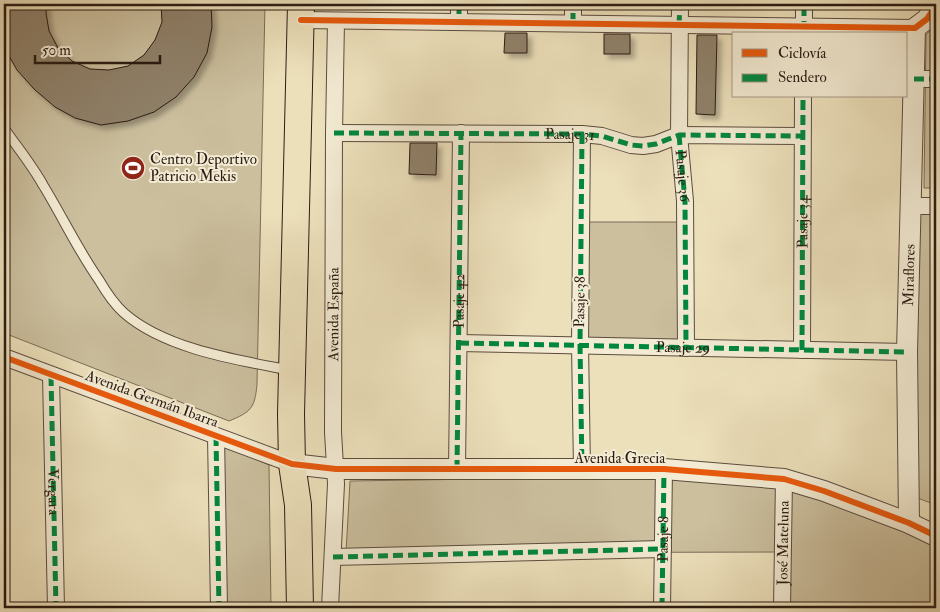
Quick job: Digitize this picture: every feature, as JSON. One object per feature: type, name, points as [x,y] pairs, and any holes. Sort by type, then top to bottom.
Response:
[{"type":"main road","points":[[300,608],[298,505],[292,464],[292,371],[301,12]]},
{"type":"main road","points":[[285,608],[285,500],[288,474],[292,464]]},
{"type":"street","points":[[459,4],[459,22]]},
{"type":"street","points":[[573,4],[573,24]]},
{"type":"street","name":"Pasaje 36","points":[[680,4],[679,135],[685,201],[686,348]]},
{"type":"street","points":[[804,4],[804,30]]},
{"type":"street","points":[[301,12],[336,20],[680,25],[804,30],[915,28],[927,20],[936,5]]},
{"type":"street","name":"Avenida España","points":[[330,608],[336,469],[333,432],[336,20]]},
{"type":"street","name":"Miraflores","points":[[909,523],[907,352],[915,28]]},
{"type":"street","points":[[914,79],[936,79]]},
{"type":"street","name":"Pasaje 34","points":[[802,350],[803,98]]},
{"type":"street","name":"Pasaje 31","points":[[334,133],[582,134],[602,136],[631,145],[643,146],[656,144],[679,135],[802,136]]},
{"type":"street","name":"Pasaje 42","points":[[457,470],[461,133]]},
{"type":"street","name":"Pasaje 38","points":[[582,134],[580,344],[582,470]]},
{"type":"street","points":[[912,206],[936,206]]},
{"type":"street","name":"Pasaje 29","points":[[459,343],[907,352]]},
{"type":"street","name":"Avenida Germán Ibarra","points":[[4,357],[292,464]]},
{"type":"street","name":"Vergara","points":[[51,376],[56,608]]},
{"type":"street","points":[[216,436],[219,608]]},
{"type":"street","name":"Avenida Grecia","points":[[292,464],[336,469],[664,469],[784,479],[909,523],[936,536]]},
{"type":"street","name":"Pasaje 8","points":[[662,608],[664,469]]},
{"type":"street","name":"José Mateluna","points":[[782,608],[784,479]]},
{"type":"street","points":[[333,557],[663,549]]},
{"type":"lane","points":[[4,128],[42,183],[87,264],[124,314],[169,340],[201,351],[292,371]]},
{"type":"shaded area","name":"Centro Deportivo Patricio Mekis","points":[[4,4],[265,4],[257,384],[253,404],[242,415],[229,421],[4,333]]},
{"type":"shaded area","points":[[936,24],[936,188],[924,188],[926,35]]},
{"type":"shaded area","points":[[918,213],[936,213],[936,505],[915,497]]},
{"type":"shaded area","points":[[587,222],[685,222],[684,342],[585,340]]},
{"type":"shaded area","points":[[212,440],[269,465],[271,608],[214,608]]},
{"type":"shaded area","points":[[676,476],[780,484],[936,540],[936,608],[789,608],[789,552],[346,553],[350,481]]},
{"type":"building","points":[[4,4],[47,4],[46,13],[49,31],[58,48],[72,61],[90,69],[109,70],[128,66],[144,55],[155,40],[162,22],[161,4],[211,4],[212,27],[207,53],[194,77],[176,97],[154,112],[128,121],[101,125],[75,118],[55,107],[34,89],[17,70],[4,47]]},
{"type":"building","points":[[505,33],[527,33],[527,53],[504,53]]},
{"type":"building","points":[[604,34],[630,34],[630,54],[604,54]]},
{"type":"building","points":[[697,35],[717,35],[715,115],[696,114]]},
{"type":"building","points":[[410,143],[437,143],[436,175],[409,174]]},
{"type":"marked path","points":[[459,4],[459,22]]},
{"type":"marked path","points":[[573,4],[573,23]]},
{"type":"marked path","points":[[679,25],[680,4]]},
{"type":"marked path","points":[[804,4],[804,31]]},
{"type":"marked path","points":[[914,79],[936,79]]},
{"type":"marked path","points":[[802,350],[803,98]]},
{"type":"marked path","points":[[334,133],[582,134],[602,136],[631,145],[643,146],[656,144],[679,135],[802,136]]},
{"type":"marked path","points":[[457,470],[461,133]]},
{"type":"marked path","points":[[582,134],[580,344],[582,470]]},
{"type":"marked path","points":[[679,135],[685,201],[686,348]]},
{"type":"marked path","points":[[459,343],[907,352]]},
{"type":"marked path","points":[[51,376],[56,608]]},
{"type":"marked path","points":[[216,436],[219,608]]},
{"type":"marked path","points":[[662,608],[664,469]]},
{"type":"marked path","points":[[333,557],[663,549]]},
{"type":"cycle path","points":[[301,20],[915,28],[927,19],[936,5]]},
{"type":"cycle path","points":[[4,357],[292,464],[336,469],[664,469],[784,479],[824,491],[909,523],[936,536]]},
{"type":"place","name":"Centro Deportivo Patricio Mekis","points":[[133,168]]}]
